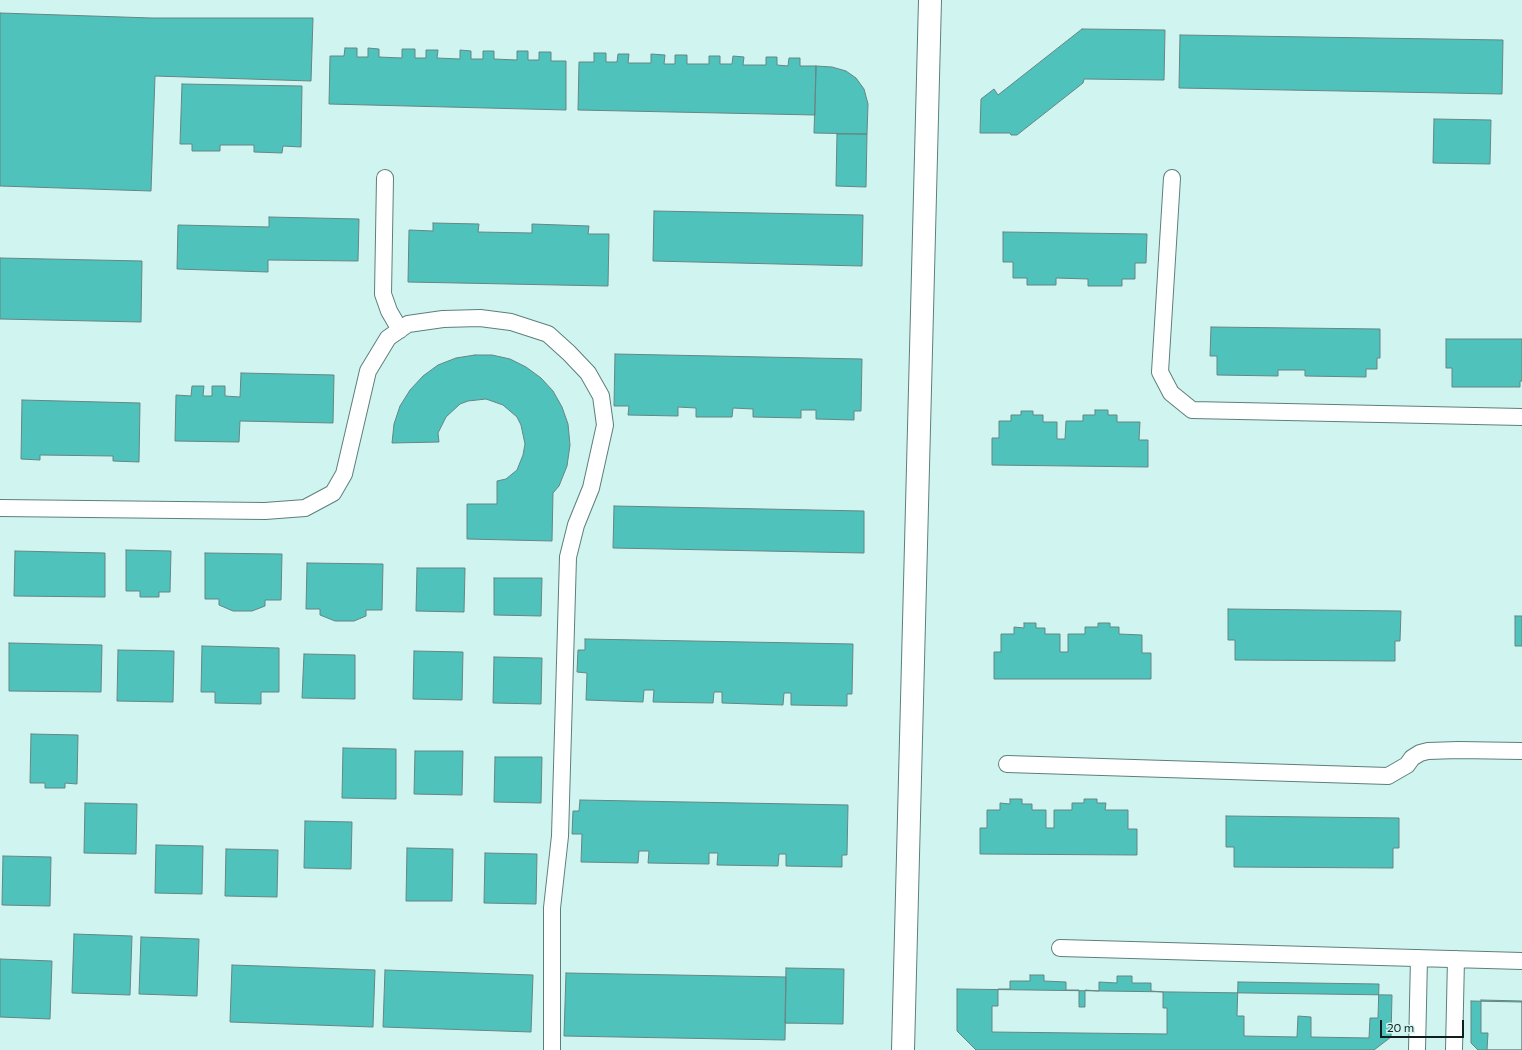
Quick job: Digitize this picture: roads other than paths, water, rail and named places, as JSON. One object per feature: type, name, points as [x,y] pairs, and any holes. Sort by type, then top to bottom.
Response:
[{"type":"street","points":[[903,1050],[930,0]]},
{"type":"lane","points":[[384,178],[383,294],[389,311],[400,330]]},
{"type":"lane","points":[[1172,178],[1160,372],[1171,393],[1192,410],[1522,417]]},
{"type":"lane","points":[[0,508],[265,511],[305,508],[333,493],[344,474],[368,371],[388,338],[408,324],[443,319],[480,318],[511,322],[548,334],[588,373],[602,396],[605,425],[591,488],[576,525],[568,557],[560,836],[552,908],[552,1050]]},
{"type":"lane","points":[[1007,764],[1388,776],[1407,765],[1412,758],[1420,753],[1428,751],[1522,751]]},
{"type":"lane","points":[[1060,948],[1522,961]]},
{"type":"lane","points":[[1417,1050],[1420,958]]},
{"type":"lane","points":[[1454,1050],[1456,959]]}]
